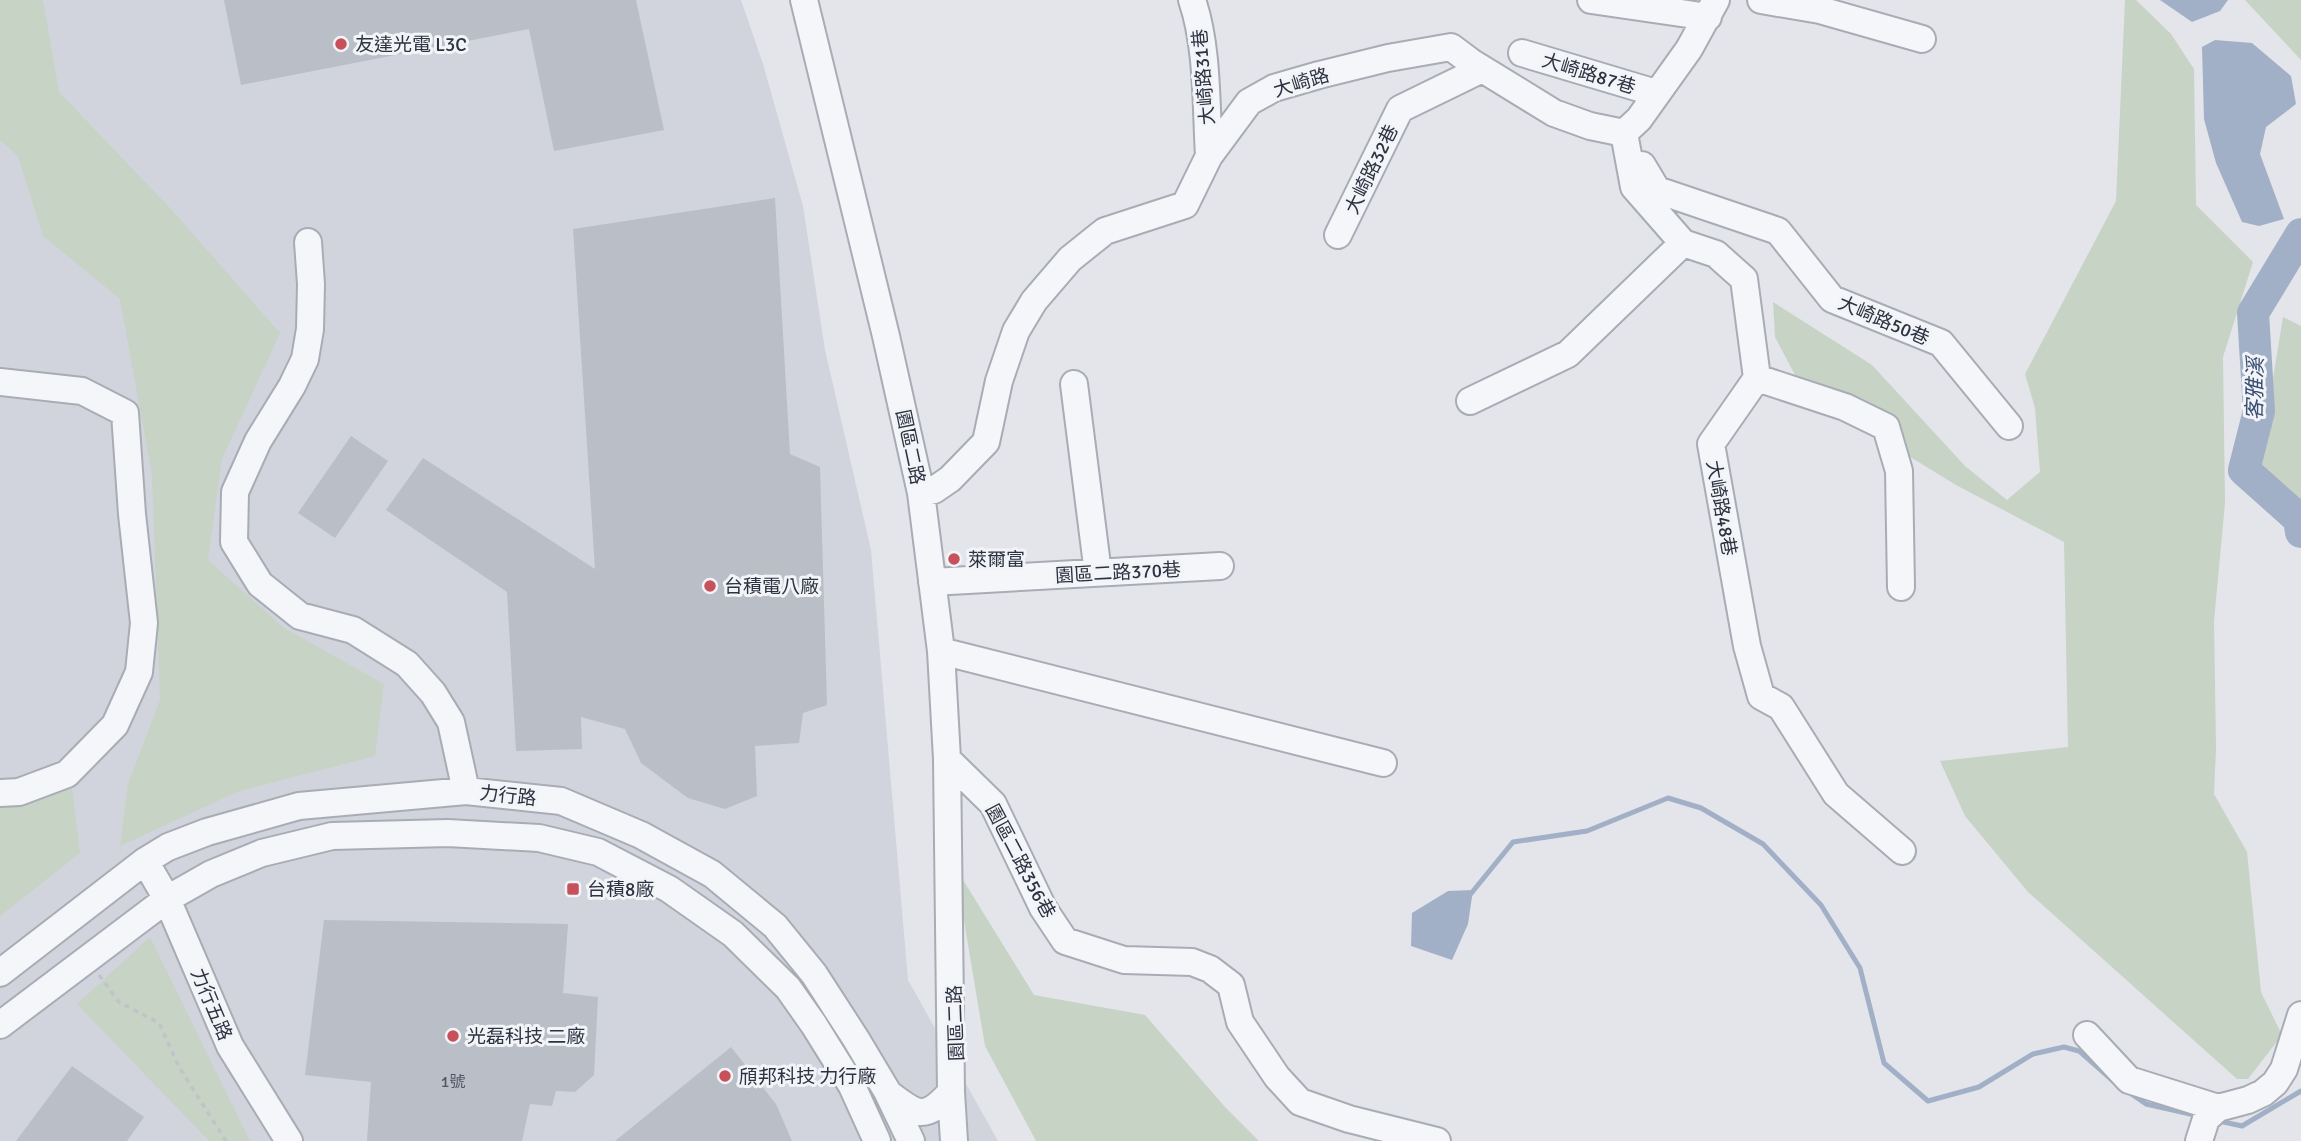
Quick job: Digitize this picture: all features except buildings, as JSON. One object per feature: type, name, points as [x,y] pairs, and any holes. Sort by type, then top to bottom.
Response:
[{"type":"street","name":"園區二路","points":[[804,0],[886,336],[921,493],[941,652],[947,759],[951,1092],[954,1141]]},
{"type":"street","name":"大崎路31巷","points":[[1192,0],[1197,15],[1204,70],[1209,156]]},
{"type":"street","points":[[1591,0],[1712,9],[1689,49],[1639,119],[1624,133],[1634,187],[1683,243],[1716,254],[1744,279],[1757,378],[1845,407],[1886,427],[1899,471],[1901,587]]},
{"type":"street","points":[[1760,0],[1820,10],[1922,39]]},
{"type":"street","name":"大崎路","points":[[921,493],[950,479],[986,442],[999,381],[1016,331],[1034,301],[1070,259],[1105,231],[1185,205],[1209,156],[1249,102],[1274,88],[1388,58],[1451,47],[1482,69],[1564,118],[1624,133]]},
{"type":"street","name":"大崎路87巷","points":[[1521,53],[1656,93]]},
{"type":"street","name":"大崎路32巷","points":[[1338,235],[1400,109],[1482,69]]},
{"type":"street","name":"大崎路50巷","points":[[1624,133],[1657,190],[1777,231],[1832,299],[1941,344],[2009,426]]},
{"type":"street","points":[[309,242],[310,329],[305,359],[258,442],[234,492],[234,542],[260,583],[300,616],[353,630],[407,664],[433,693],[451,722],[466,791]]},
{"type":"street","points":[[1470,401],[1568,354],[1683,243]]},
{"type":"street","name":"大崎路48巷","points":[[1757,378],[1711,444],[1747,646],[1761,696],[1781,707],[1836,793],[1902,850]]},
{"type":"street","points":[[0,382],[82,391],[125,414],[144,623],[139,672],[115,725],[67,774],[19,792],[0,793]]},
{"type":"street","points":[[1074,384],[1098,573]]},
{"type":"street","name":"園區二路370巷","points":[[932,582],[1220,566]]},
{"type":"street","points":[[941,652],[1383,762]]},
{"type":"street","name":"園區二路356巷","points":[[947,759],[993,804],[1043,908],[1065,941],[1124,960],[1192,962],[1210,969],[1231,985],[1240,1022],[1277,1077],[1300,1101],[1349,1119],[1437,1141]]},
{"type":"street","name":"力行路","points":[[0,973],[145,861],[168,847],[207,832],[299,806],[466,791],[561,800],[641,835],[712,874],[775,926],[814,974],[856,1040],[887,1091],[911,1141]]},
{"type":"street","points":[[539,838],[561,800]]},
{"type":"street","name":"力行路","points":[[0,1025],[167,899],[211,874],[261,853],[332,836],[435,833],[539,838],[598,852],[669,889],[733,934],[788,988],[852,1086],[877,1141]]},
{"type":"street","name":"力行五路","points":[[145,861],[167,899],[230,1046],[289,1141]]},
{"type":"street","points":[[699,911],[723,883]]},
{"type":"street","name":"園區二路","points":[[950,905],[957,1078],[970,1141]]},
{"type":"street","points":[[2199,1141],[2206,1119],[2218,1108],[2248,1100],[2275,1083],[2284,1069],[2301,1016]]},
{"type":"street","points":[[2087,1035],[2129,1080],[2218,1108]]},
{"type":"street","points":[[887,1091],[911,1108],[926,1112],[936,1108],[951,1092]]},
{"type":"path","points":[[96,971],[119,1002],[159,1023],[179,1067],[226,1141]]},
{"type":"shaded area","points":[[0,0],[741,0],[763,64],[803,206],[825,350],[871,550],[908,980],[998,1141],[0,1141]]},
{"type":"green space","points":[[0,0],[43,0],[59,92],[170,208],[280,333],[222,459],[208,560],[284,628],[384,684],[375,756],[239,791],[120,846],[128,784],[160,700],[152,475],[120,299],[43,236],[18,156],[0,140]]},
{"type":"green space","points":[[2125,0],[2136,0],[2171,34],[2194,69],[2196,205],[2253,262],[2223,357],[2225,503],[2214,621],[2214,794],[2247,852],[2261,992],[2282,1035],[2248,1079],[2237,1079],[2028,892],[1965,816],[1940,761],[2068,747],[2064,542],[1956,485],[1804,392],[1775,337],[1773,302],[1872,365],[1965,466],[2007,500],[2040,472],[2035,408],[2025,374],[2116,201]]},
{"type":"green space","points":[[2245,0],[2301,0],[2301,60]]},
{"type":"green space","points":[[2283,317],[2301,326],[2301,521],[2254,496]]},
{"type":"green space","points":[[72,788],[80,853],[0,916],[0,803]]},
{"type":"green space","points":[[955,867],[1034,995],[1145,1015],[1225,1107],[1259,1141],[1036,1141],[985,1046]]},
{"type":"green space","points":[[150,937],[250,1141],[209,1141],[77,1004]]},
{"type":"water","points":[[2160,0],[2228,0],[2220,11],[2192,22]]},
{"type":"water","points":[[2215,40],[2252,43],[2291,76],[2296,104],[2266,127],[2260,154],[2284,219],[2259,226],[2242,222],[2216,163],[2204,119],[2202,47]]},
{"type":"water","points":[[1473,890],[1468,924],[1452,960],[1411,946],[1412,913],[1448,891]]},
{"type":"waterway","name":"客雅溪","points":[[2301,234],[2253,313],[2259,411],[2244,470],[2299,519],[2301,532]]},
{"type":"waterway","points":[[1469,896],[1513,842],[1587,831],[1668,798],[1701,808],[1763,844],[1821,905],[1860,968],[1884,1063],[1928,1101],[1979,1087],[2033,1054],[2064,1047],[2079,1051],[2113,1081]]},
{"type":"waterway","points":[[2219,1121],[2242,1126],[2301,1091]]},
{"type":"waterway","points":[[2130,1093],[2146,1104],[2199,1116]]},
{"type":"place","name":"友達光電 L3C","points":[[341,44]]},
{"type":"place","name":"萊爾富","points":[[954,559]]},
{"type":"place","name":"台積電八廠","points":[[710,586]]},
{"type":"place","name":"台積8廠","points":[[573,889]]},
{"type":"place","name":"光磊科技 二廠","points":[[453,1036]]},
{"type":"place","name":"頎邦科技 力行廠","points":[[725,1076]]}]
